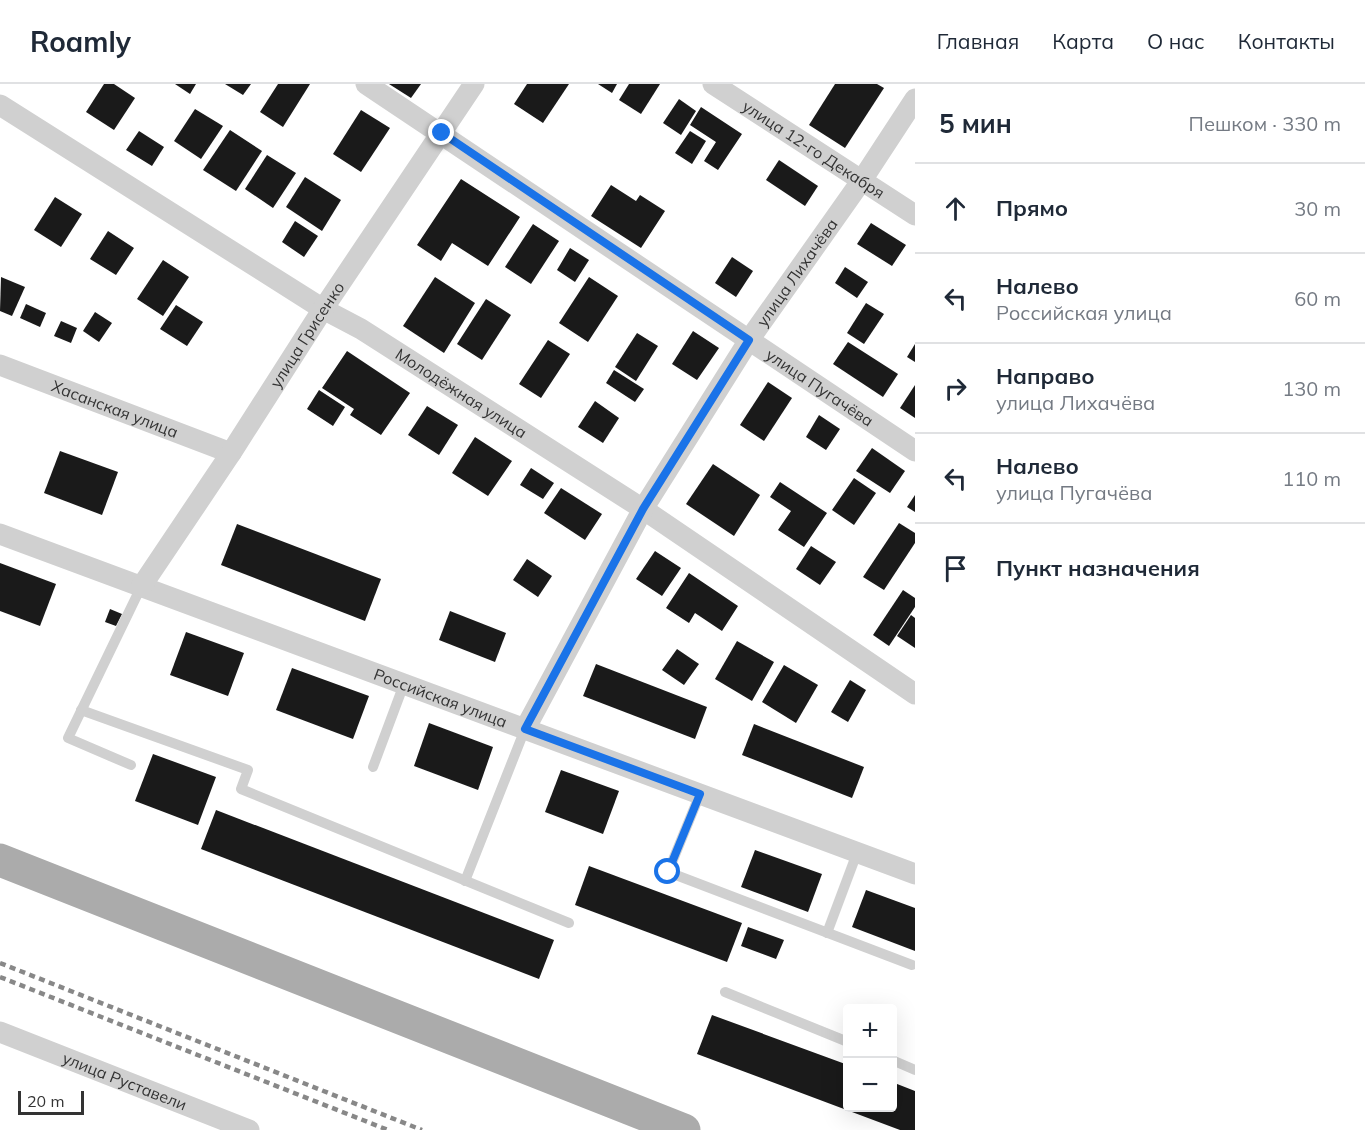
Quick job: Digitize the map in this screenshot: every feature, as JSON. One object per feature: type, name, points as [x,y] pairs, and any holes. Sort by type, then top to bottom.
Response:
[{"type":"main road","points":[[0,860],[684,1130]]},
{"type":"main road","points":[[0,882],[626,1130]]},
{"type":"street","name":"улица Пугачёва","points":[[366,84],[915,451]]},
{"type":"street","name":"улица Грисенко","points":[[141,587],[474,84]]},
{"type":"street","name":"улица 12-го Декабря","points":[[713,84],[915,215]]},
{"type":"street","name":"улица Лихачёва","points":[[525,729],[643,509],[749,340],[862,180],[915,99]]},
{"type":"street","name":"Молодёжная улица","points":[[0,105],[323,309],[361,329],[643,509],[915,694]]},
{"type":"street","name":"Хасанская улица","points":[[0,365],[231,453]]},
{"type":"street","name":"Российская улица","points":[[0,534],[915,874]]},
{"type":"street","name":"улица Руставели","points":[[0,1032],[249,1130]]},
{"type":"lane","points":[[131,765],[68,738],[141,587]]},
{"type":"lane","points":[[373,767],[404,684]]},
{"type":"lane","points":[[81,710],[248,770],[241,789],[569,923]]},
{"type":"lane","points":[[465,881],[525,729]]},
{"type":"lane","points":[[700,794],[668,872],[912,965]]},
{"type":"lane","points":[[827,933],[857,853]]},
{"type":"lane","points":[[725,992],[843,1040]]},
{"type":"lane","points":[[897,1062],[915,1070]]},
{"type":"building","points":[[104,84],[114,84],[135,98],[114,130],[86,112]]},
{"type":"building","points":[[175,84],[196,84],[190,94]]},
{"type":"building","points":[[225,84],[251,84],[243,95]]},
{"type":"building","points":[[278,84],[310,84],[283,127],[260,112]]},
{"type":"building","points":[[389,84],[421,84],[411,98]]},
{"type":"building","points":[[527,84],[569,84],[543,123],[514,104]]},
{"type":"building","points":[[598,84],[617,84],[612,93]]},
{"type":"building","points":[[629,84],[660,84],[641,114],[619,100]]},
{"type":"building","points":[[835,84],[877,84],[884,88],[845,148],[809,125]]},
{"type":"building","points":[[679,99],[696,111],[681,135],[663,123]]},
{"type":"building","points":[[701,107],[742,134],[718,170],[704,161],[716,142],[690,125]]},
{"type":"building","points":[[195,109],[223,126],[201,159],[174,141]]},
{"type":"building","points":[[361,110],[390,128],[361,172],[333,154]]},
{"type":"building","points":[[230,130],[262,151],[236,191],[203,170]]},
{"type":"building","points":[[139,131],[164,147],[152,166],[126,150]]},
{"type":"building","points":[[690,131],[706,141],[692,164],[675,153]]},
{"type":"building","points":[[267,155],[296,173],[273,208],[245,189]]},
{"type":"building","points":[[779,160],[818,186],[805,206],[766,180]]},
{"type":"building","points":[[305,177],[341,200],[322,231],[286,207]]},
{"type":"building","points":[[461,179],[520,217],[488,266],[452,243],[441,261],[417,245]]},
{"type":"building","points":[[611,185],[636,201],[640,195],[665,211],[641,248],[591,216]]},
{"type":"building","points":[[55,197],[82,214],[61,247],[34,230]]},
{"type":"building","points":[[295,221],[318,236],[304,257],[282,242]]},
{"type":"building","points":[[871,223],[906,245],[892,266],[857,244]]},
{"type":"building","points":[[533,224],[559,241],[531,284],[505,267]]},
{"type":"building","points":[[108,231],[134,248],[116,275],[90,259]]},
{"type":"building","points":[[570,248],[589,260],[575,282],[557,270]]},
{"type":"building","points":[[732,257],[753,271],[736,297],[715,283]]},
{"type":"building","points":[[163,260],[189,277],[163,316],[137,299]]},
{"type":"building","points":[[845,267],[868,282],[857,298],[835,283]]},
{"type":"building","points":[[1,277],[25,287],[12,316],[0,311]]},
{"type":"building","points":[[435,277],[475,303],[444,353],[403,326]]},
{"type":"building","points":[[589,277],[618,296],[588,342],[559,323]]},
{"type":"building","points":[[486,299],[511,315],[482,360],[457,344]]},
{"type":"building","points":[[866,303],[884,314],[864,344],[847,333]]},
{"type":"building","points":[[26,304],[46,313],[40,327],[20,318]]},
{"type":"building","points":[[176,305],[203,322],[187,346],[160,329]]},
{"type":"building","points":[[95,312],[112,323],[99,342],[83,331]]},
{"type":"building","points":[[61,321],[77,328],[71,343],[54,336]]},
{"type":"building","points":[[693,331],[719,348],[697,380],[672,364]]},
{"type":"building","points":[[637,333],[658,346],[636,381],[615,367]]},
{"type":"building","points":[[548,340],[570,354],[541,398],[519,384]]},
{"type":"building","points":[[848,342],[898,374],[883,397],[833,364]]},
{"type":"building","points":[[915,344],[915,362],[907,357]]},
{"type":"building","points":[[347,351],[410,393],[381,435],[350,415],[354,409],[322,388]]},
{"type":"building","points":[[614,370],[644,389],[635,402],[606,383]]},
{"type":"building","points":[[768,382],[792,398],[764,441],[740,425]]},
{"type":"building","points":[[915,385],[915,418],[900,408]]},
{"type":"building","points":[[319,390],[345,407],[333,426],[307,409]]},
{"type":"building","points":[[595,401],[619,418],[603,443],[578,427]]},
{"type":"building","points":[[427,406],[458,425],[439,455],[408,435]]},
{"type":"building","points":[[819,415],[840,429],[826,450],[806,437]]},
{"type":"building","points":[[475,437],[512,461],[488,496],[452,473]]},
{"type":"building","points":[[872,448],[905,471],[890,493],[856,471]]},
{"type":"building","points":[[60,451],[118,472],[102,515],[44,493]]},
{"type":"building","points":[[713,464],[760,495],[734,536],[686,504]]},
{"type":"building","points":[[531,468],[554,483],[543,499],[520,485]]},
{"type":"building","points":[[854,478],[876,493],[854,525],[832,510]]},
{"type":"building","points":[[780,482],[827,513],[804,547],[778,530],[791,511],[770,497]]},
{"type":"building","points":[[561,488],[602,514],[585,540],[544,513]]},
{"type":"building","points":[[915,495],[915,512],[907,507]]},
{"type":"building","points":[[899,523],[915,533],[915,543],[884,590],[863,577]]},
{"type":"building","points":[[237,524],[381,579],[365,621],[221,565]]},
{"type":"building","points":[[811,546],[836,562],[820,585],[796,569]]},
{"type":"building","points":[[655,551],[681,568],[662,596],[636,579]]},
{"type":"building","points":[[527,559],[552,576],[538,597],[513,580]]},
{"type":"building","points":[[0,563],[56,584],[40,626],[0,611]]},
{"type":"building","points":[[689,573],[738,606],[722,631],[695,613],[689,623],[666,608]]},
{"type":"building","points":[[903,590],[915,598],[915,607],[889,646],[873,635]]},
{"type":"building","points":[[110,609],[122,614],[116,626],[105,622]]},
{"type":"building","points":[[450,611],[506,633],[495,662],[439,640]]},
{"type":"building","points":[[911,615],[915,618],[915,648],[897,636]]},
{"type":"building","points":[[186,632],[244,653],[228,696],[170,675]]},
{"type":"building","points":[[737,641],[774,662],[752,701],[715,679]]},
{"type":"building","points":[[677,649],[699,664],[684,685],[662,670]]},
{"type":"building","points":[[596,664],[707,707],[695,739],[583,696]]},
{"type":"building","points":[[784,665],[818,685],[796,723],[762,702]]},
{"type":"building","points":[[292,668],[369,696],[353,739],[276,710]]},
{"type":"building","points":[[850,680],[866,690],[848,722],[831,712]]},
{"type":"building","points":[[429,723],[493,747],[478,790],[414,766]]},
{"type":"building","points":[[754,724],[864,767],[852,798],[742,755]]},
{"type":"building","points":[[153,754],[216,777],[198,825],[135,801]]},
{"type":"building","points":[[561,770],[619,791],[603,834],[545,812]]},
{"type":"building","points":[[216,810],[554,940],[539,979],[201,849]]},
{"type":"building","points":[[755,850],[822,874],[808,912],[741,887]]},
{"type":"building","points":[[589,866],[742,923],[727,962],[575,905]]},
{"type":"building","points":[[866,890],[915,908],[915,951],[852,927]]},
{"type":"building","points":[[748,927],[784,940],[776,959],[741,946]]},
{"type":"building","points":[[712,1015],[843,1063],[843,1109],[697,1054]]},
{"type":"building","points":[[897,1084],[915,1091],[915,1130],[900,1130],[852,1112],[897,1112]]},
{"type":"railway","points":[[0,963],[422,1130]]},
{"type":"railway","points":[[0,977],[388,1130]]},
{"type":"route","points":[[442,133],[749,340],[643,509],[525,729],[700,794],[668,872]]}]
